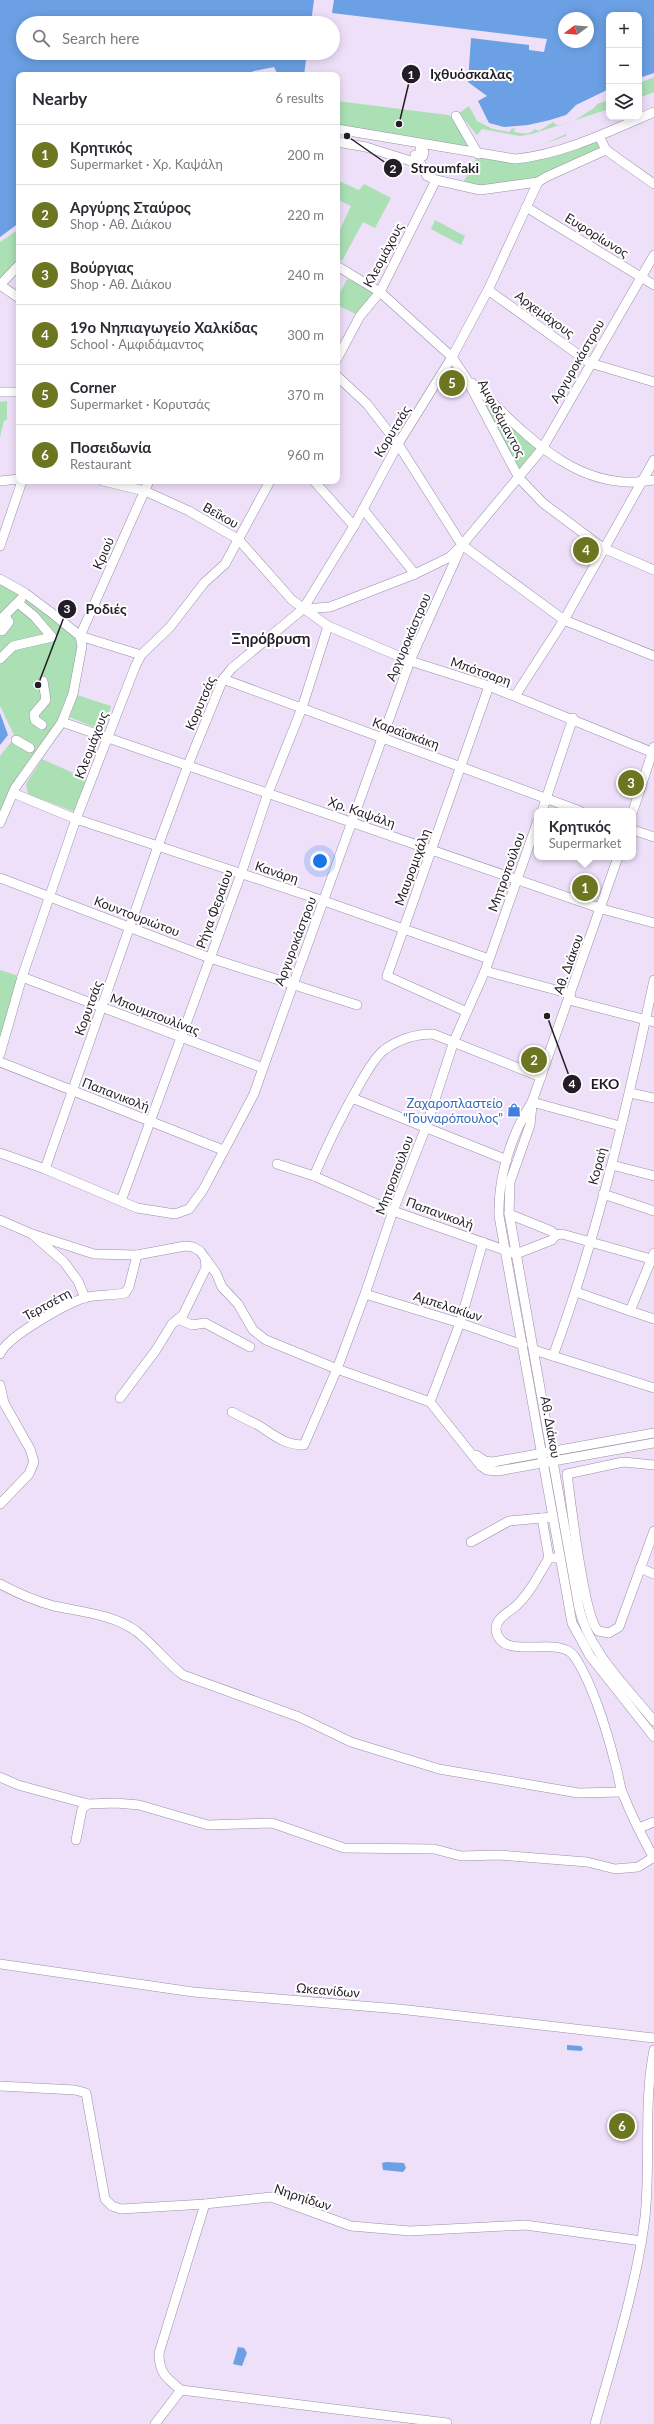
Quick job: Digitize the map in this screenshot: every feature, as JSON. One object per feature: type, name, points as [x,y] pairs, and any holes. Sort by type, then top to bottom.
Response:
[{"type":"street","points":[[340,130],[421,145],[515,159],[541,156],[599,136],[654,112]]},
{"type":"street","points":[[456,116],[478,154]]},
{"type":"street","points":[[599,136],[606,150],[654,184]]},
{"type":"street","points":[[340,142],[366,146],[414,162],[427,176],[436,180],[480,190],[542,180],[606,150]]},
{"type":"street","points":[[421,145],[420,151],[424,152],[423,156],[415,155],[420,162],[421,168]]},
{"type":"street","name":"Κλεομάχους","points":[[340,353],[360,316],[380,292],[436,180]]},
{"type":"street","name":"Κορυτσάς","points":[[45,1169],[71,1090],[102,1007],[158,846],[188,765],[223,679],[232,668],[303,609],[354,526],[398,444],[452,357],[488,290],[526,207],[542,180]]},
{"type":"street","name":"Ευφορίωνος","points":[[526,207],[654,284]]},
{"type":"street","name":"Αργυροκάστρου","points":[[0,1153],[45,1169],[137,1208],[155,1212],[175,1214],[189,1209],[203,1190],[254,1094],[260,1066],[324,901],[351,822],[384,739],[410,661],[462,545],[542,449],[654,255]]},
{"type":"street","points":[[16,267],[0,285],[16,296]]},
{"type":"street","name":"Αμφιδάμαντος","points":[[340,268],[380,292],[452,357],[466,378],[519,478],[543,503],[602,548],[654,570]]},
{"type":"street","name":"Αρχεμάχους","points":[[488,290],[590,364],[654,382]]},
{"type":"street","points":[[466,378],[542,449],[587,475],[608,480],[642,482],[654,480]]},
{"type":"street","points":[[340,379],[367,404],[398,444],[462,545],[564,620],[654,656]]},
{"type":"street","points":[[0,392],[16,392]]},
{"type":"street","points":[[515,696],[564,620],[602,548],[654,460]]},
{"type":"street","points":[[0,481],[16,479]]},
{"type":"street","points":[[0,546],[21,484]]},
{"type":"street","name":"Βεΐκου","points":[[116,484],[145,491],[189,511],[238,539],[303,609]]},
{"type":"street","name":"Κριού","points":[[80,636],[148,484]]},
{"type":"street","name":"Κλεομάχους","points":[[0,1054],[22,977],[51,896],[76,819],[141,656],[170,627],[204,583],[225,564],[268,484]]},
{"type":"street","points":[[317,484],[354,526]]},
{"type":"street","points":[[363,508],[416,574]]},
{"type":"street","points":[[303,609],[330,607],[416,574],[450,557],[462,545]]},
{"type":"street","points":[[0,580],[25,593],[80,636],[141,656]]},
{"type":"street","points":[[0,628],[2,630],[9,622],[2,618],[18,603],[25,593]]},
{"type":"street","points":[[0,659],[13,646],[52,637],[34,616],[18,603]]},
{"type":"street","name":"Μπότσαρη","points":[[303,609],[328,626],[410,661],[489,686],[653,750]]},
{"type":"street","name":"Ρήγα Φεραίου","points":[[121,1200],[241,874],[268,793],[302,708],[328,626]]},
{"type":"street","points":[[0,823],[13,793],[62,722],[78,676],[82,646],[80,636]]},
{"type":"street","name":"Καραϊσκάκη","points":[[223,679],[572,808]]},
{"type":"street","points":[[43,681],[46,700],[34,714],[36,720],[54,733]]},
{"type":"street","name":"Μαυρομιχάλη","points":[[467,1012],[387,976],[462,767],[489,686]]},
{"type":"street","points":[[543,808],[573,718]]},
{"type":"street","name":"Χρ. Καψάλη","points":[[62,722],[602,909],[654,923]]},
{"type":"street","points":[[16,740],[30,748]]},
{"type":"street","points":[[634,808],[653,750]]},
{"type":"street","name":"Κανάρη","points":[[13,793],[76,819],[324,901],[489,959]]},
{"type":"street","name":"Μητροπούλου","points":[[232,1412],[258,1426],[280,1441],[292,1445],[304,1445],[337,1369],[365,1294],[393,1210],[426,1127],[454,1041],[485,971],[534,831]]},
{"type":"street","points":[[636,831],[654,837]]},
{"type":"street","name":"Αθ. Διάκου","points":[[617,860],[602,909],[532,1102],[520,1121],[507,1160],[499,1193],[499,1216],[572,1623],[582,1645],[654,1737]]},
{"type":"street","name":"Κουντουριώτου","points":[[0,878],[130,926],[210,958],[357,1005]]},
{"type":"street","points":[[485,971],[650,1021]]},
{"type":"street","name":"Μπουμπουλίνας","points":[[22,977],[181,1038],[260,1066]]},
{"type":"street","name":"Κοραή","points":[[553,1356],[576,1292],[612,1165],[620,1126],[650,1021],[654,980]]},
{"type":"street","points":[[314,1176],[335,1128],[371,1066],[383,1051],[402,1039],[420,1034],[433,1034],[454,1041],[541,1077]]},
{"type":"street","name":"Παπανικολή","points":[[0,1062],[223,1150]]},
{"type":"street","points":[[630,1093],[654,1098]]},
{"type":"street","points":[[352,1098],[507,1160]]},
{"type":"street","points":[[532,1102],[620,1126]]},
{"type":"street","name":"Αθ. Διάκου","points":[[532,1102],[530,1125],[510,1182],[509,1214],[582,1620],[598,1650],[654,1721]]},
{"type":"street","name":"Παπανικολή","points":[[277,1164],[314,1176],[393,1210],[516,1254]]},
{"type":"street","points":[[612,1165],[654,1176]]},
{"type":"street","points":[[603,1194],[654,1211]]},
{"type":"street","points":[[509,1214],[551,1231],[556,1235]]},
{"type":"street","points":[[0,1231],[3,1221],[32,1234],[94,1254],[137,1255],[185,1246],[193,1247],[200,1251],[216,1273],[222,1287],[238,1304],[253,1330],[266,1340],[337,1369],[430,1402],[481,1466],[487,1470],[498,1470],[544,1463],[654,1444]]},
{"type":"street","points":[[32,1234],[64,1262],[78,1281],[85,1298]]},
{"type":"street","points":[[516,1254],[552,1240],[556,1235],[562,1234],[590,1243],[653,1258],[630,1311]]},
{"type":"street","points":[[430,1402],[460,1323],[483,1242]]},
{"type":"street","name":"Τερτσέτη","points":[[0,1354],[12,1340],[64,1307],[85,1298],[125,1293],[129,1287],[137,1255]]},
{"type":"street","points":[[120,1398],[178,1319],[183,1315],[206,1268],[205,1258]]},
{"type":"street","points":[[576,1292],[654,1319]]},
{"type":"street","name":"Αμπελακίων","points":[[365,1294],[460,1323],[523,1345]]},
{"type":"street","points":[[178,1319],[192,1325],[205,1323],[250,1347]]},
{"type":"street","points":[[534,1350],[654,1388]]},
{"type":"street","points":[[0,1385],[4,1403],[30,1449],[34,1462],[29,1474],[0,1504]]},
{"type":"street","points":[[468,1450],[485,1461],[493,1462],[654,1433]]},
{"type":"street","points":[[654,1465],[623,1462],[567,1474],[586,1599],[592,1623],[598,1631],[609,1633],[619,1628],[654,1531]]},
{"type":"street","points":[[471,1542],[509,1521],[553,1517]]},
{"type":"street","points":[[0,1777],[18,1785],[88,1804],[139,1805],[208,1825],[272,1823],[344,1848],[434,1848],[462,1856],[499,1855],[587,1862],[615,1869],[638,1867],[654,1858],[622,1792],[610,1742],[586,1680],[573,1655],[559,1648],[523,1647],[510,1645],[500,1639],[496,1631],[498,1622],[528,1592],[549,1558],[542,1518]]},
{"type":"street","points":[[549,1558],[560,1558]]},
{"type":"street","points":[[640,1568],[654,1574]]},
{"type":"street","points":[[0,1584],[25,1596],[47,1604],[82,1610],[114,1620],[136,1631],[167,1663],[183,1675],[299,1717],[338,1737],[369,1748],[439,1770],[490,1780],[578,1793],[622,1792]]},
{"type":"street","points":[[76,1840],[82,1809],[88,1804]]},
{"type":"street","points":[[639,1828],[654,1822]]},
{"type":"street","name":"Ωκεανίδων","points":[[0,1964],[193,1992],[399,2009],[654,2038]]},
{"type":"street","points":[[595,2424],[642,2241],[651,2137],[649,2088],[654,2050]]},
{"type":"street","name":"Νηρηίδων","points":[[0,2086],[75,2090],[86,2093],[105,2199],[112,2206],[121,2209],[205,2204],[271,2197],[351,2226],[410,2232],[525,2225],[642,2241]]},
{"type":"street","points":[[205,2204],[159,2353],[159,2364],[164,2377],[181,2390],[447,2423]]},
{"type":"street","points":[[155,2424],[181,2390]]},
{"type":"green space","points":[[654,77],[654,92],[642,97],[642,82]]},
{"type":"green space","points":[[340,101],[448,115],[458,120],[478,154],[515,159],[599,136],[606,150],[546,177],[480,190],[462,185],[478,155],[340,130]]},
{"type":"green space","points":[[606,101],[606,110],[576,119],[594,108],[597,104]]},
{"type":"green space","points":[[469,106],[477,121],[493,129],[510,132],[511,129],[515,128],[514,132],[530,133],[535,129],[539,131],[553,122],[558,126],[532,134],[520,136],[482,129],[477,135],[459,113]]},
{"type":"green space","points":[[566,134],[566,136],[544,144]]},
{"type":"green space","points":[[340,181],[359,190],[364,184],[391,198],[375,228],[363,222],[342,261],[340,260],[340,230],[351,206],[340,201]]},
{"type":"green space","points":[[435,220],[465,236],[461,245],[431,229]]},
{"type":"green space","points":[[16,231],[16,268],[0,285],[0,242]]},
{"type":"green space","points":[[347,279],[380,292],[360,316],[340,306],[340,293]]},
{"type":"green space","points":[[466,378],[542,449],[519,478]]},
{"type":"green space","points":[[7,401],[7,420],[4,421],[0,437],[0,402]]},
{"type":"green space","points":[[0,579],[80,636],[82,646],[62,722],[15,788],[0,824],[0,756],[15,737],[0,706]]},
{"type":"green space","points":[[77,695],[111,706],[104,731],[69,717]]},
{"type":"green space","points":[[42,759],[87,779],[75,812],[28,794],[26,784]]},
{"type":"green space","points":[[0,970],[22,977],[0,1054]]},
{"type":"water","points":[[0,0],[314,0],[312,16],[16,16],[16,60],[306,60],[304,72],[276,72],[274,67],[252,72],[16,72],[16,225],[0,237]]},
{"type":"water","points":[[334,0],[654,0],[654,73],[642,77],[642,12],[606,12],[606,90],[576,105],[566,115],[550,120],[528,125],[504,127],[489,123],[478,101],[487,96],[468,82],[471,38],[529,45],[529,50],[544,52],[547,39],[332,13]]},
{"type":"water","points":[[0,713],[8,735],[0,745]]},
{"type":"water","points":[[567,2045],[581,2046],[583,2049],[581,2051],[567,2050]]},
{"type":"water","points":[[382,2163],[404,2163],[406,2168],[403,2172],[383,2170]]},
{"type":"water","points":[[238,2347],[244,2348],[247,2353],[242,2366],[233,2364]]},
{"type":"place","name":"Ιχθυόσκαλας","points":[[399,124]]},
{"type":"place","name":"Stroumfaki","points":[[347,136]]},
{"type":"place","name":"Corner","points":[[452,383]]},
{"type":"place","name":"19ο Νηπιαγωγείο Χαλκίδας","points":[[586,550]]},
{"type":"place","name":"Ροδιές","points":[[38,685]]},
{"type":"place","name":"Βούργιας","points":[[631,783]]},
{"type":"place","name":"Κρητικός","points":[[585,888]]},
{"type":"place","name":"ΕΚΟ","points":[[547,1016]]},
{"type":"place","name":"Αργύρης Σταύρος","points":[[534,1060]]},
{"type":"place","name":"Ζαχαροπλαστείο \"Γουναρόπουλος\"","points":[[514,1110]]},
{"type":"place","name":"Ποσειδωνία","points":[[622,2126]]},
{"type":"district","name":"Ξηρόβρυση","points":[[271,638]]}]
